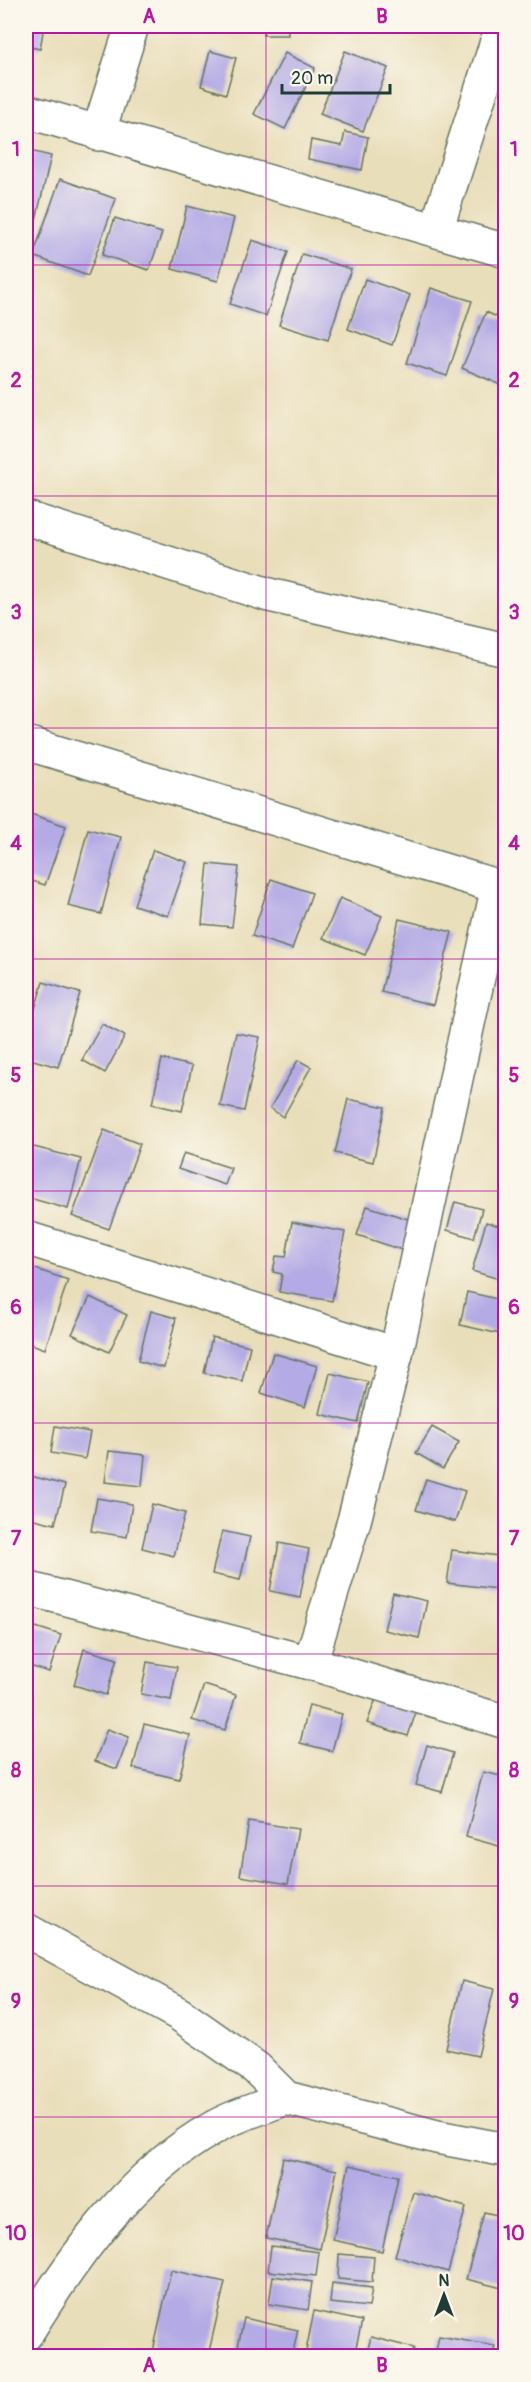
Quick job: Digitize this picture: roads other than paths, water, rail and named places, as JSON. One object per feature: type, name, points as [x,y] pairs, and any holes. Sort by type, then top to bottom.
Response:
[{"type":"street","points":[[98,134],[132,26]]},
{"type":"street","points":[[436,230],[502,26]]},
{"type":"street","points":[[26,111],[98,134],[506,251]]},
{"type":"street","points":[[26,518],[269,595],[506,650]]},
{"type":"street","points":[[26,743],[502,888],[396,1354],[354,1521],[310,1663]]},
{"type":"street","points":[[26,1238],[396,1354]]},
{"type":"street","points":[[26,1588],[310,1663],[506,1722]]},
{"type":"street","points":[[26,1930],[179,2014],[256,2068],[286,2098],[437,2137],[506,2150]]},
{"type":"street","points":[[26,2334],[54,2288],[97,2233],[162,2164],[213,2128],[286,2098]]}]
